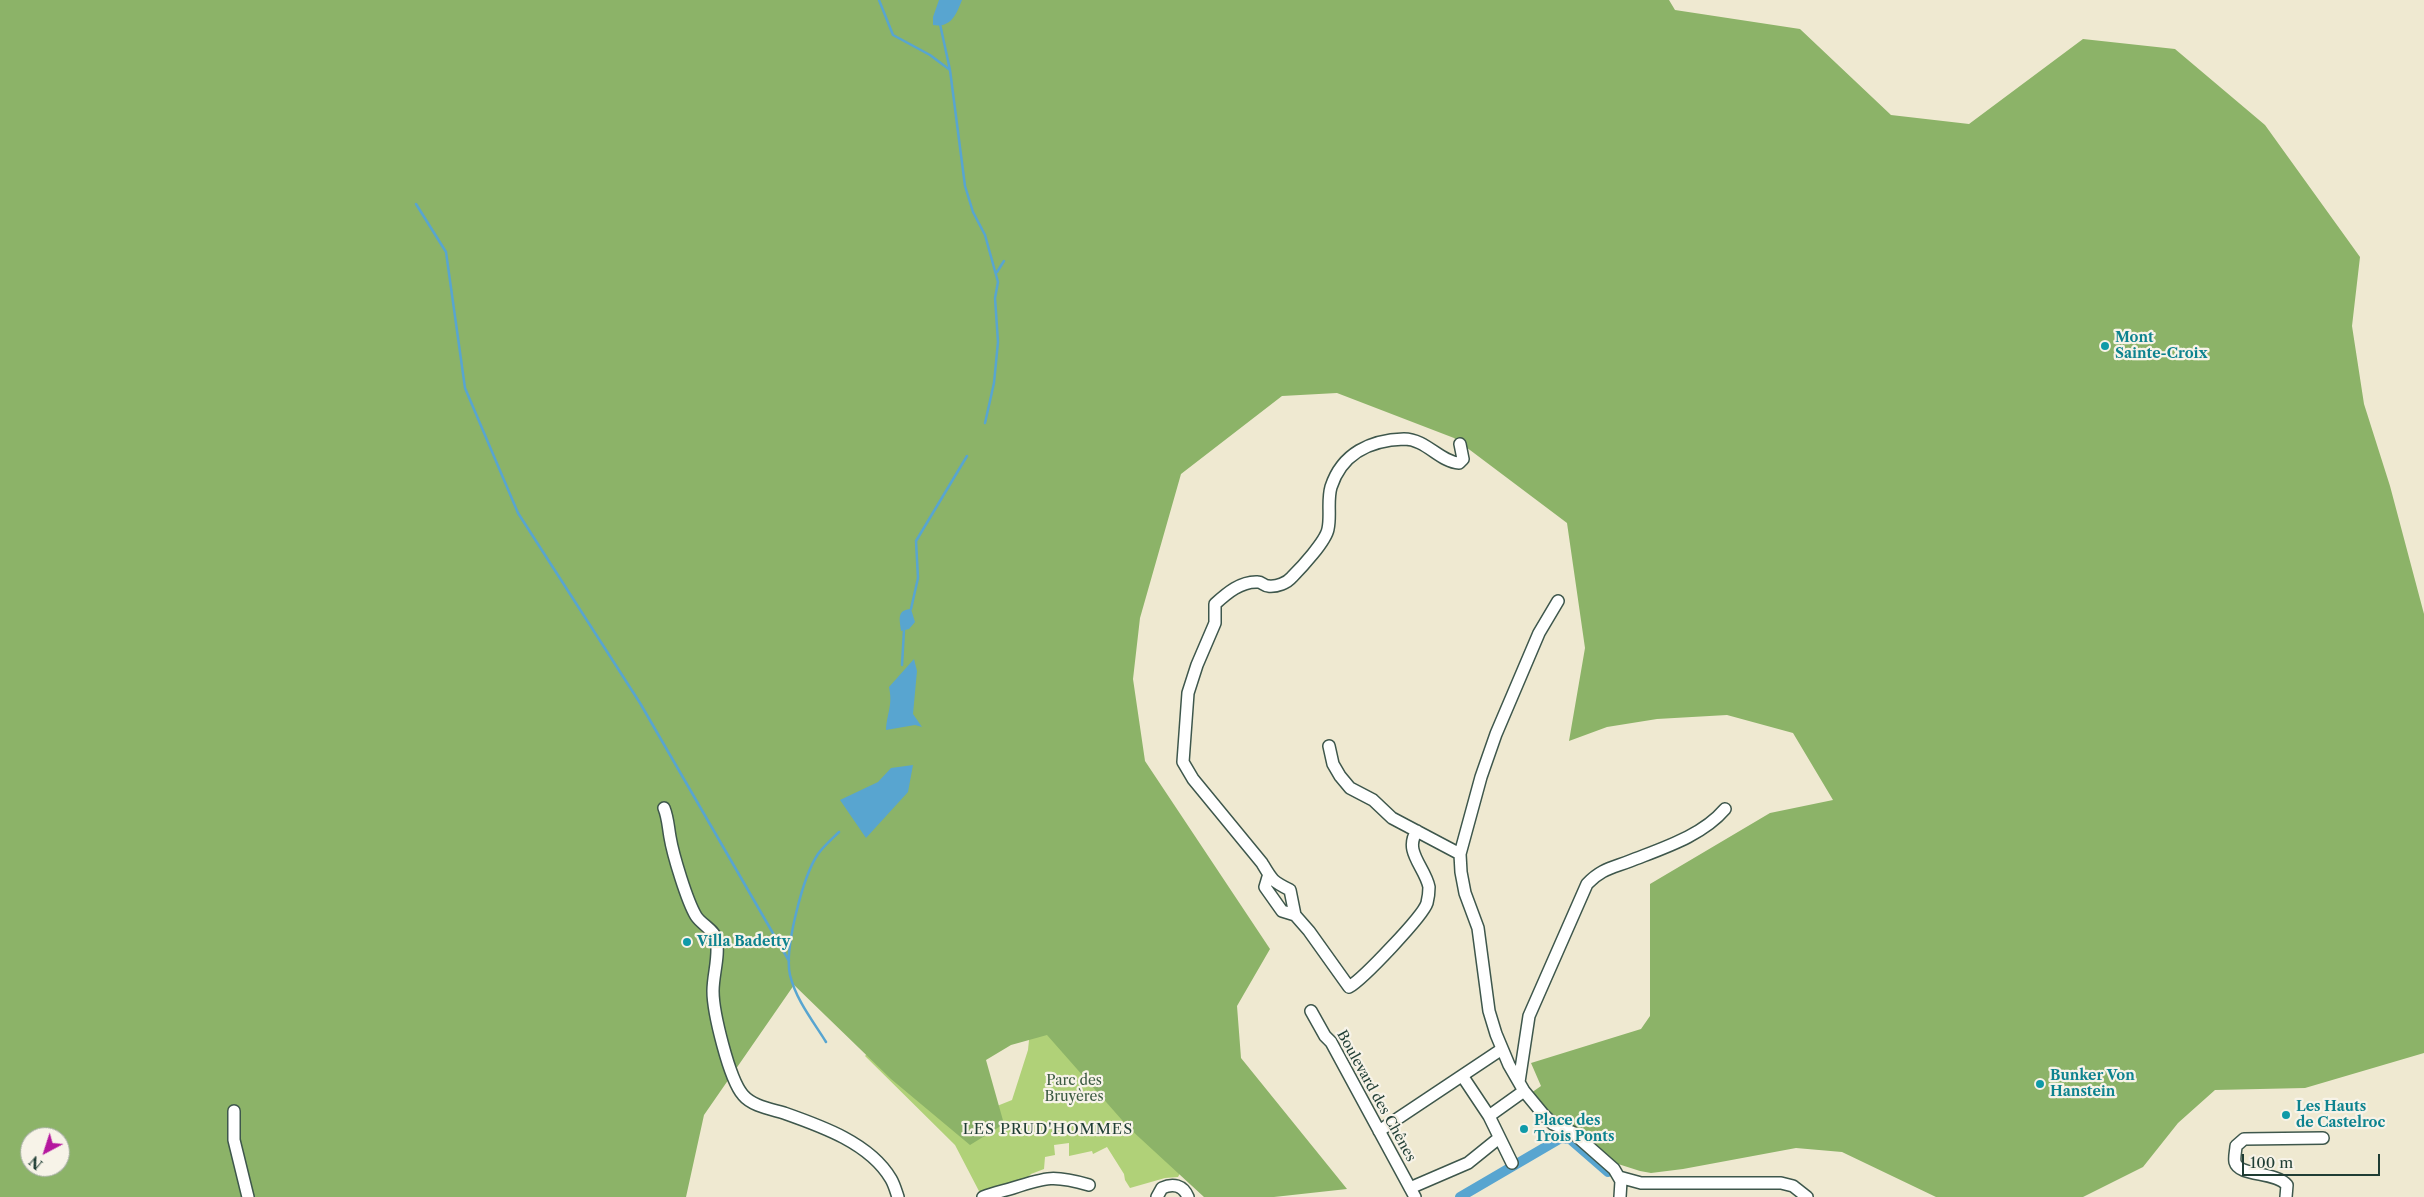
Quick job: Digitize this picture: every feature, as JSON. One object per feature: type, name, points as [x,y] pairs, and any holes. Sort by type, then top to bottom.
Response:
[{"type":"street","points":[[1417,831],[1412,838],[1411,847],[1429,888],[1427,904],[1359,981],[1349,987],[1309,931],[1295,915],[1290,890],[1268,877],[1262,863],[1193,779],[1183,762],[1188,693],[1197,665],[1210,640],[1215,623],[1215,604],[1228,592],[1244,584],[1260,582],[1267,586],[1280,585],[1290,580],[1329,528],[1331,487],[1355,452],[1363,447],[1406,439],[1421,443],[1452,463],[1459,463],[1463,459],[1460,444]]},
{"type":"street","points":[[1558,601],[1539,633],[1496,734],[1481,777],[1460,854],[1465,893],[1478,928],[1489,1011],[1502,1049],[1521,1087],[1554,1124],[1572,1132],[1614,1169],[1619,1177],[1620,1197]]},
{"type":"street","points":[[1329,746],[1333,764],[1350,788],[1373,800],[1392,818],[1460,854]]},
{"type":"street","points":[[664,808],[669,822],[674,858],[696,916],[715,935],[717,945],[713,989],[714,1010],[734,1083],[744,1096],[758,1105],[790,1115],[846,1139],[872,1157],[892,1180],[898,1197]]},
{"type":"street","points":[[1489,1116],[1521,1087],[1528,1016],[1573,919],[1587,884],[1599,871],[1650,853],[1706,827],[1714,822],[1725,809]]},
{"type":"street","points":[[1268,877],[1265,887],[1282,911],[1295,915]]},
{"type":"street","name":"Boulevard des Chênes","points":[[1311,1011],[1325,1036],[1331,1042],[1412,1192]]},
{"type":"street","points":[[1379,1131],[1463,1077],[1502,1049]]},
{"type":"street","points":[[1463,1077],[1489,1116],[1512,1163]]},
{"type":"street","points":[[234,1111],[234,1140],[248,1197]]},
{"type":"street","points":[[1412,1192],[1468,1163],[1499,1138]]},
{"type":"street","points":[[2286,1197],[2287,1185],[2283,1179],[2272,1175],[2247,1172],[2239,1168],[2235,1162],[2236,1146],[2239,1141],[2244,1139],[2323,1138]]},
{"type":"street","points":[[1619,1177],[1650,1183],[1781,1184],[1793,1186],[1807,1197]]},
{"type":"street","points":[[983,1197],[1038,1179],[1064,1178],[1089,1185]]},
{"type":"street","points":[[1157,1197],[1162,1188],[1174,1185],[1183,1189],[1188,1197]]},
{"type":"green space","points":[[0,0],[1669,0],[1675,10],[1800,29],[1891,115],[1969,124],[2083,39],[2175,49],[2265,125],[2360,257],[2352,326],[2364,404],[2390,486],[2424,614],[2424,1053],[2305,1088],[2215,1090],[2178,1123],[2143,1167],[2083,1197],[1936,1197],[1842,1152],[1796,1148],[1651,1173],[1615,1163],[1553,1116],[1531,1093],[1541,1086],[1531,1063],[1641,1029],[1650,1016],[1650,884],[1770,813],[1833,800],[1793,733],[1727,715],[1657,719],[1607,727],[1569,741],[1585,648],[1567,523],[1454,438],[1337,393],[1282,396],[1181,474],[1140,618],[1133,679],[1145,761],[1270,949],[1237,1006],[1241,1058],[1347,1189],[1274,1197],[1204,1197],[1129,1128],[1047,1035],[1011,1045],[986,1060],[1004,1124],[970,1145],[891,1079],[794,985],[704,1115],[686,1197],[0,1197]]},
{"type":"green space","name":"Parc des Bruyères","points":[[1034,992],[1199,1139],[1178,1177],[1165,1178],[1130,1188],[1124,1174],[1107,1147],[1093,1154],[1092,1151],[1069,1156],[1069,1143],[1054,1145],[1055,1155],[1045,1157],[1044,1169],[1031,1174],[1024,1181],[980,1193],[955,1145],[865,1056],[890,1029],[992,1108],[1012,1100],[1028,1050]]},
{"type":"water","points":[[939,0],[962,0],[955,15],[949,22],[933,25],[933,17]]},
{"type":"water","points":[[911,609],[915,622],[909,629],[901,631],[900,616],[903,611]]},
{"type":"water","points":[[914,659],[917,671],[913,714],[922,727],[915,725],[886,730],[890,704],[889,687]]},
{"type":"water","points":[[913,765],[908,792],[866,838],[840,800],[878,782],[891,768]]},
{"type":"waterway","points":[[879,0],[893,35],[930,55],[950,70],[965,186],[973,212],[985,235],[998,282],[995,298],[998,342],[994,383],[985,423]]},
{"type":"waterway","points":[[940,24],[950,70]]},
{"type":"waterway","points":[[416,204],[446,252],[465,388],[518,513],[640,703],[789,961]]},
{"type":"waterway","points":[[997,272],[1004,261]]},
{"type":"waterway","points":[[911,609],[918,578],[916,541],[967,456]]},
{"type":"waterway","points":[[902,665],[904,630]]},
{"type":"waterway","points":[[826,1042],[796,993],[790,975],[789,963],[792,931],[806,879],[820,851],[839,832]]},
{"type":"waterway","points":[[1460,1197],[1561,1138],[1570,1139],[1608,1172]]},
{"type":"place","name":"Mont Sainte-Croix","points":[[2105,346]]},
{"type":"place","name":"Villa Badetty","points":[[687,942]]},
{"type":"place","name":"Bunker Von Hanstein","points":[[2040,1084]]},
{"type":"place","name":"Les Hauts de Castelroc","points":[[2286,1115]]},
{"type":"place","name":"Place des Trois Ponts","points":[[1524,1129]]},
{"type":"district","name":"LES PRUD'HOMMES","points":[[1048,1130]]}]
